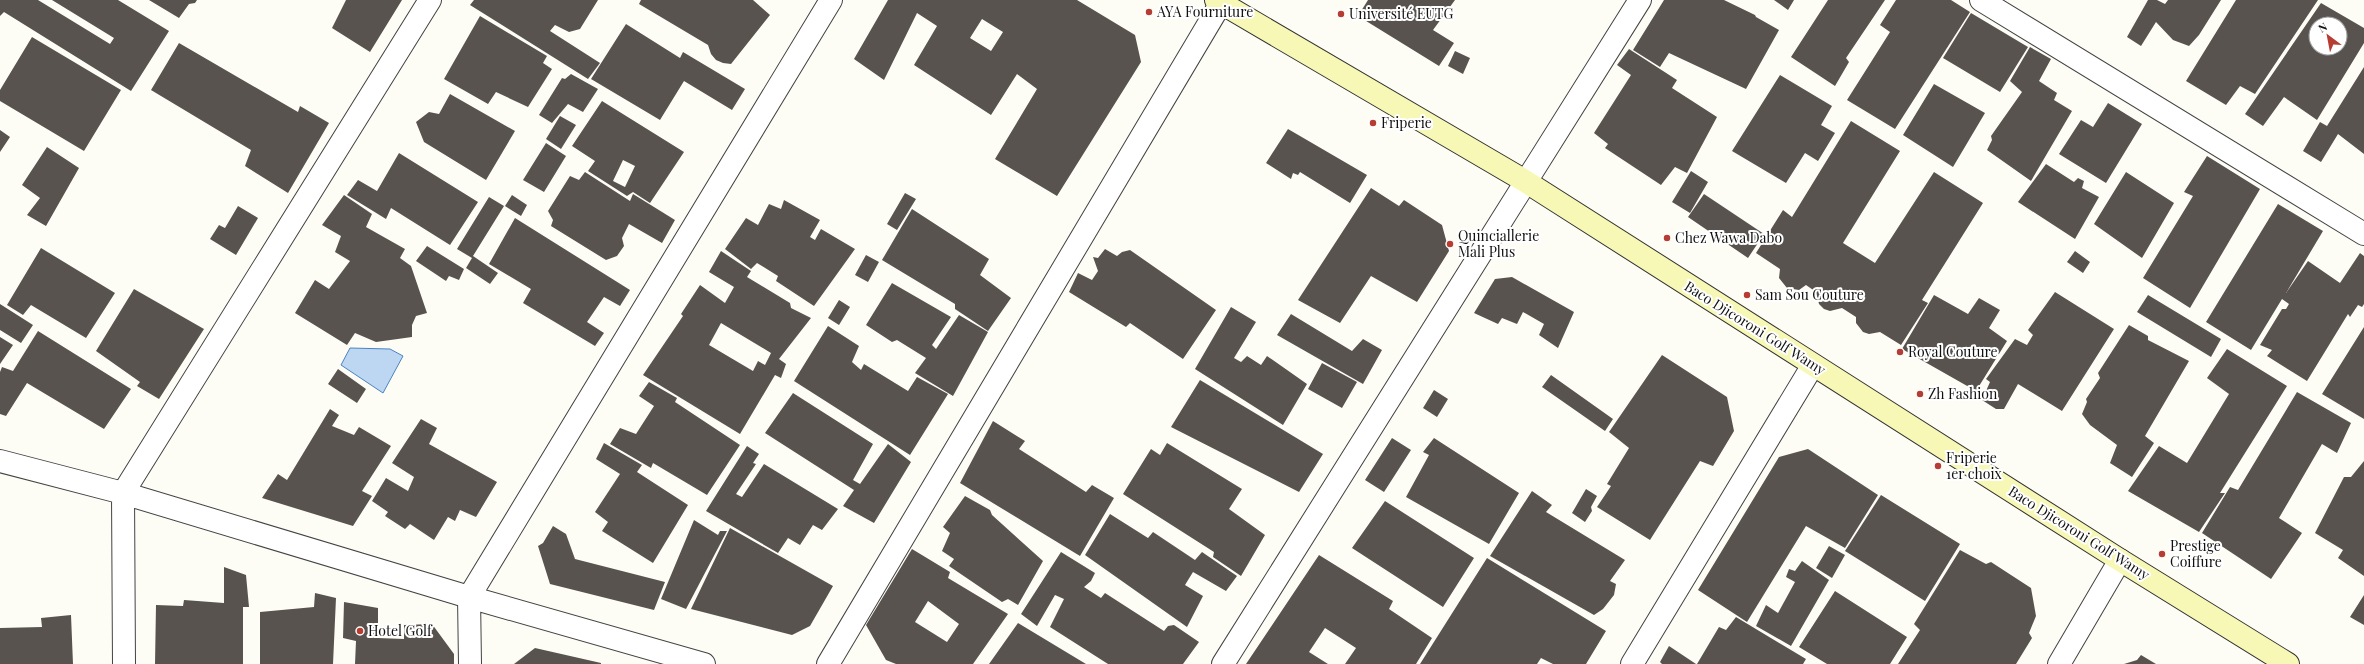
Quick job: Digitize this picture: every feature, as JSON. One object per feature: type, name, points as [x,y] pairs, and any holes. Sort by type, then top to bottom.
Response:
[{"type":"street","points":[[124,664],[123,493],[430,0]]},
{"type":"street","points":[[470,664],[469,597],[831,0]]},
{"type":"street","points":[[1223,664],[1640,0]]},
{"type":"street","points":[[1981,0],[2364,234]]},
{"type":"street","points":[[828,664],[1219,2]]},
{"type":"street","name":"Baco Djicoroni Golf Wamy","points":[[1219,2],[1525,181],[2120,560],[2288,664]]},
{"type":"street","points":[[1632,664],[1814,365]]},
{"type":"street","points":[[0,461],[123,493],[469,597],[704,664]]},
{"type":"street","points":[[2059,664],[2120,560]]},
{"type":"water","points":[[350,348],[390,349],[403,356],[383,393],[341,365]]},
{"type":"building","points":[[0,0],[38,0],[110,44],[114,38],[52,0],[118,0],[169,31],[131,91],[4,12],[0,16]]},
{"type":"building","points":[[149,0],[197,0],[195,3],[189,4],[179,18]]},
{"type":"building","points":[[346,0],[402,0],[370,52],[332,28]]},
{"type":"building","points":[[474,0],[598,0],[580,29],[569,32],[555,25],[550,31],[600,63],[588,79],[470,5]]},
{"type":"building","points":[[641,0],[753,0],[770,15],[731,64],[716,60],[711,54],[708,45],[639,4]]},
{"type":"building","points":[[888,0],[1077,0],[1135,35],[1141,62],[1057,196],[995,159],[1037,89],[1017,74],[991,115],[914,65],[937,26],[917,13],[884,80],[854,59]],"holes":[[[982,19],[1003,32],[991,51],[970,38]]]},
{"type":"building","points":[[1368,0],[1455,0],[1433,30],[1454,43],[1439,66],[1358,16]]},
{"type":"building","points":[[1664,0],[1724,0],[1755,15],[1779,30],[1746,89],[1669,53],[1660,67],[1633,50]]},
{"type":"building","points":[[1774,0],[1794,0],[1788,10]]},
{"type":"building","points":[[1828,0],[1885,0],[1846,58],[1849,62],[1835,86],[1791,57]]},
{"type":"building","points":[[1896,0],[1951,0],[1970,12],[1895,129],[1847,100],[1890,32],[1880,25]]},
{"type":"building","points":[[2148,0],[2157,0],[2165,4],[2168,0],[2221,0],[2199,35],[2189,46],[2173,40],[2156,22],[2141,46],[2127,37]]},
{"type":"building","points":[[2236,0],[2318,0],[2255,94],[2240,86],[2226,105],[2186,81]]},
{"type":"building","points":[[2321,3],[2343,16],[2312,16]]},
{"type":"building","points":[[1971,13],[2028,47],[2000,92],[1943,58]]},
{"type":"building","points":[[480,16],[547,56],[543,63],[552,69],[528,107],[496,92],[488,104],[444,79]]},
{"type":"building","points":[[2348,19],[2364,28],[2364,43],[2317,120],[2284,97],[2263,126],[2245,114],[2308,22],[2308,56],[2348,56]]},
{"type":"building","points":[[626,24],[680,58],[683,52],[745,89],[732,110],[684,81],[660,120],[591,79]]},
{"type":"building","points":[[32,37],[121,90],[84,151],[0,101],[0,90]]},
{"type":"building","points":[[179,43],[298,112],[300,106],[329,123],[288,193],[245,166],[251,150],[151,90]]},
{"type":"building","points":[[2030,47],[2051,59],[2039,81],[2057,93],[2054,100],[2072,111],[2031,181],[1987,150],[1992,140],[1991,136],[2022,92],[2010,81]]},
{"type":"building","points":[[1629,49],[1677,80],[1672,88],[1717,117],[1687,173],[1675,167],[1661,185],[1605,148],[1608,144],[1594,133],[1631,75],[1617,65]]},
{"type":"building","points":[[1455,51],[1470,58],[1463,74],[1448,66]]},
{"type":"building","points":[[2364,67],[2364,154],[2338,134],[2321,162],[2303,151],[2320,122],[2327,126]]},
{"type":"building","points":[[571,74],[598,89],[583,112],[568,104],[552,123],[539,115],[562,78],[565,79]]},
{"type":"building","points":[[1780,75],[1832,106],[1821,125],[1835,133],[1818,161],[1805,153],[1786,183],[1732,151]]},
{"type":"building","points":[[1934,84],[1985,113],[1953,167],[1903,135]]},
{"type":"building","points":[[450,94],[515,131],[486,180],[424,142],[416,122],[429,112],[439,114]]},
{"type":"building","points":[[602,101],[684,152],[650,203],[633,192],[627,196],[588,171],[595,161],[572,146]],"holes":[[[623,160],[635,166],[625,187],[613,181]]]},
{"type":"building","points":[[2108,103],[2142,124],[2106,183],[2059,154],[2081,120],[2093,127]]},
{"type":"building","points":[[560,116],[576,125],[561,149],[546,139]]},
{"type":"building","points":[[1851,121],[1900,151],[1843,243],[1875,263],[1934,172],[1983,203],[1922,300],[1928,303],[1901,345],[1880,332],[1869,334],[1863,332],[1856,323],[1856,317],[1842,308],[1830,311],[1824,309],[1819,304],[1816,292],[1806,285],[1799,290],[1787,288],[1779,278],[1780,269],[1756,253],[1783,210],[1792,217]]},
{"type":"building","points":[[1288,129],[1367,175],[1350,203],[1300,172],[1298,175],[1293,173],[1291,179],[1266,163]]},
{"type":"building","points":[[0,130],[10,137],[0,152]]},
{"type":"building","points":[[546,143],[566,156],[544,192],[523,180]]},
{"type":"building","points":[[47,147],[79,168],[46,226],[27,215],[40,198],[22,185]]},
{"type":"building","points":[[399,153],[478,202],[450,245],[391,208],[386,219],[347,195],[358,180],[377,191]]},
{"type":"building","points":[[2207,156],[2260,189],[2190,308],[2143,278],[2193,196],[2184,192]]},
{"type":"building","points":[[2046,164],[2074,182],[2078,178],[2084,181],[2082,188],[2099,197],[2075,239],[2018,202]]},
{"type":"building","points":[[1691,171],[1708,182],[1690,213],[1672,202]]},
{"type":"building","points":[[585,172],[630,201],[633,194],[675,220],[662,243],[629,224],[622,238],[624,246],[617,256],[606,260],[551,226],[553,220],[548,211],[570,176],[579,180]]},
{"type":"building","points":[[2126,172],[2174,203],[2142,258],[2094,224]]},
{"type":"building","points":[[1371,188],[1399,206],[1404,200],[1442,225],[1449,251],[1417,302],[1371,276],[1340,323],[1298,300]]},
{"type":"building","points":[[905,193],[916,199],[897,230],[887,224]]},
{"type":"building","points":[[1704,194],[1764,234],[1748,258],[1688,217]]},
{"type":"building","points":[[344,195],[372,214],[366,227],[405,249],[400,258],[411,266],[427,313],[416,316],[412,325],[412,337],[376,342],[355,333],[347,345],[295,313],[315,280],[329,289],[350,261],[335,252],[341,236],[322,225]]},
{"type":"building","points":[[512,195],[527,205],[521,216],[505,206]]},
{"type":"building","points":[[489,197],[504,206],[473,256],[498,273],[490,284],[466,268],[472,258],[457,249]]},
{"type":"building","points":[[784,200],[820,220],[810,237],[815,240],[821,229],[855,249],[814,306],[776,281],[778,276],[757,263],[751,269],[725,249],[746,218],[758,225],[769,204],[781,209]]},
{"type":"building","points":[[2278,204],[2323,231],[2286,293],[2308,261],[2340,283],[2360,253],[2364,256],[2364,304],[2362,307],[2358,305],[2350,317],[2348,314],[2307,381],[2267,356],[2272,350],[2260,345],[2282,309],[2286,309],[2289,304],[2282,299],[2251,350],[2206,322]]},
{"type":"building","points":[[238,206],[258,218],[236,255],[210,239],[219,225],[225,228]]},
{"type":"building","points":[[912,209],[989,259],[980,275],[1011,298],[988,331],[955,309],[955,304],[882,260]]},
{"type":"building","points":[[515,218],[630,290],[620,306],[604,297],[587,322],[604,333],[595,346],[523,303],[531,289],[489,264]]},
{"type":"building","points":[[427,246],[464,269],[459,280],[449,276],[446,281],[416,261]]},
{"type":"building","points":[[41,248],[115,293],[86,338],[31,305],[23,315],[7,305]]},
{"type":"building","points":[[1105,249],[1117,256],[1122,252],[1130,250],[1216,310],[1183,359],[1130,323],[1126,327],[1069,292],[1078,273],[1092,280],[1098,271],[1093,257],[1098,258]]},
{"type":"building","points":[[721,251],[751,271],[747,277],[790,303],[791,308],[811,318],[779,359],[786,364],[781,378],[775,375],[740,434],[643,375],[683,316],[681,314],[700,285],[725,303],[734,287],[709,272]],"holes":[[[721,323],[771,353],[765,365],[758,361],[753,371],[709,345]]]},
{"type":"building","points":[[2075,251],[2090,262],[2083,273],[2067,262]]},
{"type":"building","points":[[866,255],[879,262],[868,282],[855,275]]},
{"type":"building","points":[[1512,277],[1574,312],[1558,348],[1539,335],[1544,324],[1523,312],[1517,324],[1502,318],[1498,324],[1474,313],[1495,279]]},
{"type":"building","points":[[892,283],[951,317],[932,345],[936,349],[959,315],[988,332],[953,396],[915,373],[926,358],[897,340],[892,342],[866,325]]},
{"type":"building","points":[[134,289],[204,329],[159,399],[137,386],[140,382],[96,351]]},
{"type":"building","points":[[2055,292],[2114,329],[2062,411],[2018,384],[2004,409],[1996,409],[1982,400],[1990,382],[1986,379],[2015,339],[2027,345],[2033,335],[2028,330]]},
{"type":"building","points":[[1934,295],[1968,314],[1979,298],[2000,310],[1989,328],[2007,341],[1976,391],[1902,349]]},
{"type":"building","points":[[2148,295],[2221,339],[2211,357],[2137,312]]},
{"type":"building","points":[[839,300],[850,307],[839,325],[828,318]]},
{"type":"building","points":[[0,304],[33,325],[21,343],[0,330]]},
{"type":"building","points":[[1231,307],[1256,322],[1234,358],[1241,362],[1247,356],[1261,365],[1267,356],[1307,384],[1283,425],[1195,369]]},
{"type":"building","points":[[1291,314],[1352,351],[1363,339],[1382,350],[1363,384],[1277,335]]},
{"type":"building","points":[[2129,325],[2148,336],[2148,340],[2189,361],[2145,436],[2154,443],[2132,477],[2110,463],[2117,445],[2090,425],[2082,414],[2087,402],[2086,399],[2100,378],[2098,373]]},
{"type":"building","points":[[828,326],[859,346],[852,362],[861,370],[864,364],[908,391],[917,377],[948,394],[910,455],[794,381]]},
{"type":"building","points":[[2364,327],[2364,419],[2322,394]]},
{"type":"building","points":[[38,331],[131,389],[104,429],[27,383],[6,416],[0,414],[0,372],[2,367],[13,371]]},
{"type":"building","points":[[0,337],[13,345],[0,364]]},
{"type":"building","points":[[2227,349],[2287,386],[2220,493],[2225,493],[2199,532],[2128,491],[2159,446],[2187,463],[2229,394],[2207,378]]},
{"type":"building","points":[[1662,355],[1727,397],[1734,431],[1713,466],[1700,461],[1650,540],[1597,507],[1611,486],[1607,484],[1629,448],[1609,432]]},
{"type":"building","points":[[1322,363],[1357,382],[1342,408],[1308,389]]},
{"type":"building","points":[[338,369],[366,389],[357,403],[328,384]]},
{"type":"building","points":[[1551,375],[1613,419],[1605,431],[1542,387]]},
{"type":"building","points":[[1200,380],[1323,454],[1299,492],[1171,427]]},
{"type":"building","points":[[649,382],[677,398],[675,402],[740,445],[707,495],[653,463],[651,468],[610,444],[620,428],[636,434],[654,406],[639,396]]},
{"type":"building","points":[[1434,390],[1448,399],[1437,417],[1423,408]]},
{"type":"building","points":[[2297,392],[2351,423],[2337,453],[2322,444],[2279,518],[2302,533],[2271,579],[2202,533],[2230,487],[2238,490]]},
{"type":"building","points":[[793,393],[873,444],[853,480],[860,484],[888,444],[911,462],[874,523],[843,506],[854,490],[765,433]]},
{"type":"building","points":[[330,409],[339,415],[332,426],[354,435],[359,427],[391,446],[362,491],[372,496],[353,526],[262,498],[278,474],[287,480]]},
{"type":"building","points":[[421,419],[437,428],[429,444],[497,482],[476,517],[460,510],[455,521],[448,517],[434,540],[410,524],[405,529],[385,516],[388,512],[372,501],[386,478],[408,491],[414,477],[392,463]]},
{"type":"building","points":[[993,421],[1025,441],[1019,449],[1086,492],[1092,485],[1114,498],[1080,556],[960,483]]},
{"type":"building","points":[[1392,438],[1411,450],[1384,492],[1365,480]]},
{"type":"building","points":[[1434,438],[1519,493],[1489,544],[1406,497],[1429,455],[1423,452]]},
{"type":"building","points":[[604,443],[642,465],[637,472],[688,505],[653,563],[602,531],[608,522],[595,512],[620,474],[596,459]]},
{"type":"building","points":[[1167,443],[1242,489],[1229,509],[1265,535],[1241,576],[1213,557],[1214,552],[1123,494],[1151,449],[1160,455]]},
{"type":"building","points":[[747,446],[759,454],[753,463],[756,464],[736,494],[742,497],[764,464],[838,509],[822,530],[813,525],[800,545],[788,538],[778,553],[706,511]]},
{"type":"building","points":[[1808,449],[1878,495],[1845,548],[1806,526],[1747,622],[1698,590],[1779,457]]},
{"type":"building","points":[[2364,461],[2364,576],[2338,558],[2343,550],[2315,533],[2344,477],[2351,477]]},
{"type":"building","points":[[1586,489],[1597,496],[1591,507],[1592,511],[1585,522],[1572,513]]},
{"type":"building","points":[[1532,491],[1552,505],[1546,512],[1625,560],[1610,581],[1616,584],[1614,595],[1603,609],[1594,615],[1490,556]]},
{"type":"building","points":[[1881,495],[1960,544],[1925,601],[1845,551]]},
{"type":"building","points":[[965,496],[990,510],[992,515],[1043,561],[1018,605],[1008,599],[1002,602],[949,566],[954,559],[942,551],[950,533],[943,527]]},
{"type":"building","points":[[1385,501],[1474,558],[1443,607],[1352,548]]},
{"type":"building","points":[[1110,514],[1148,538],[1153,532],[1195,560],[1202,552],[1237,576],[1226,591],[1193,572],[1185,585],[1203,596],[1187,627],[1085,555]]},
{"type":"building","points":[[694,520],[718,535],[720,531],[727,531],[686,609],[661,599]]},
{"type":"building","points":[[553,526],[566,534],[575,559],[665,582],[654,610],[550,584],[538,546],[543,543]]},
{"type":"building","points":[[730,528],[833,586],[810,626],[792,635],[691,609]]},
{"type":"building","points":[[1829,546],[1845,555],[1832,578],[1816,568]]},
{"type":"building","points":[[912,549],[950,572],[948,578],[1008,614],[973,664],[896,664],[886,660],[866,625]],"holes":[[[928,601],[959,624],[947,642],[915,622]]]},
{"type":"building","points":[[1960,550],[1986,564],[1991,562],[2031,588],[2036,616],[2029,633],[2032,638],[2016,664],[1898,664],[1920,630],[1914,624]]},
{"type":"building","points":[[1061,552],[1095,573],[1091,581],[1084,587],[1101,598],[1105,593],[1164,631],[1168,626],[1174,625],[1199,642],[1183,664],[1108,664],[1050,627],[1064,599],[1055,595],[1037,626],[1021,614]]},
{"type":"building","points":[[1319,555],[1393,601],[1389,609],[1432,638],[1416,664],[1345,664],[1356,648],[1325,628],[1309,652],[1328,664],[1246,664]]},
{"type":"building","points":[[1487,558],[1606,631],[1586,664],[1553,664],[1541,658],[1537,664],[1420,664]]},
{"type":"building","points":[[1802,561],[1829,580],[1791,646],[1756,626],[1766,605],[1778,613],[1795,582],[1786,577],[1789,569],[1795,571]]},
{"type":"building","points":[[224,567],[246,575],[249,607],[243,607],[243,664],[155,664],[156,605],[183,606],[184,600],[224,603]]},
{"type":"building","points":[[1835,591],[1907,637],[1890,664],[1827,664],[1799,647]]},
{"type":"building","points":[[315,593],[336,598],[333,664],[260,664],[260,612],[314,607]]},
{"type":"building","points":[[2364,595],[2364,625],[2350,617]]},
{"type":"building","name":"Hotel Golf","points":[[344,602],[378,608],[378,638],[404,639],[404,625],[432,624],[454,654],[454,664],[355,664],[356,641],[343,638]]},
{"type":"building","points":[[71,615],[73,664],[0,664],[0,628],[42,627],[41,618]]},
{"type":"building","points":[[1736,617],[1806,659],[1803,664],[1697,664],[1719,627],[1726,630]]},
{"type":"building","points":[[1018,623],[1086,664],[989,664]]},
{"type":"building","points":[[1669,646],[1696,664],[1662,664],[1660,662]]},
{"type":"building","points":[[535,648],[601,663],[601,664],[514,664]]},
{"type":"building","points":[[2141,655],[2156,664],[2124,664],[2137,660]]},
{"type":"place","name":"AYA Fourniture","points":[[1149,12]]},
{"type":"place","name":"Université EUTG","points":[[1341,14]]},
{"type":"place","name":"Friperie","points":[[1373,123]]},
{"type":"place","name":"Chez Wawa Dabo","points":[[1667,238]]},
{"type":"place","name":"Quinciallerie Mali Plus","points":[[1450,244]]},
{"type":"place","name":"Sam Sou Couture","points":[[1747,295]]},
{"type":"place","name":"Royal Couture","points":[[1900,352]]},
{"type":"place","name":"Zh Fashion","points":[[1920,394]]},
{"type":"place","name":"Friperie 1er choix","points":[[1938,466]]},
{"type":"place","name":"Prestige Coiffure","points":[[2162,554]]},
{"type":"place","name":"Hotel Golf","points":[[360,631]]}]
